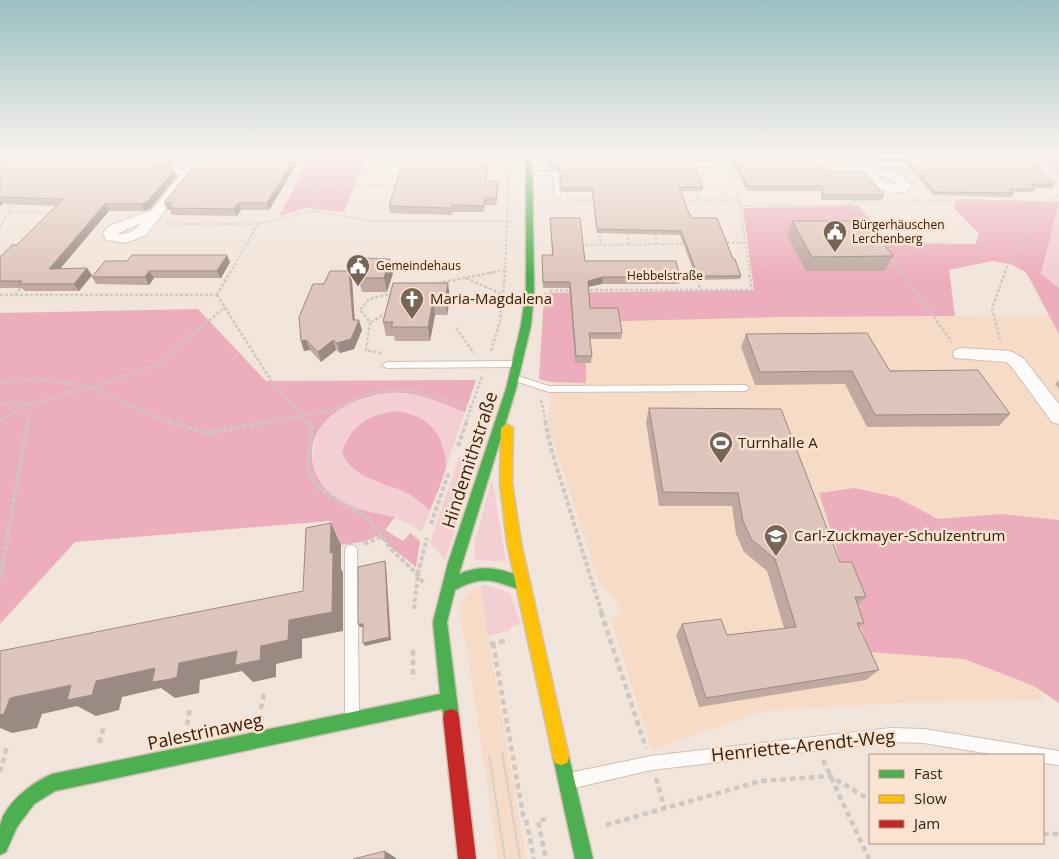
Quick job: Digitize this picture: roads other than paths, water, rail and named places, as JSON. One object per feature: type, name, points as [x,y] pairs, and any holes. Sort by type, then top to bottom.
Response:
[{"type":"street","points":[[152,218],[170,196]]},
{"type":"street","points":[[513,384],[526,326],[530,291],[529,196]]},
{"type":"street","points":[[961,354],[1010,357],[1018,362],[1059,418]]},
{"type":"street","name":"Hindemithstraße","points":[[513,384],[506,438],[506,483],[514,543],[584,859]]},
{"type":"street","name":"Hindemithstraße","points":[[467,859],[440,622],[448,587],[513,384]]},
{"type":"street","points":[[448,587],[472,574],[485,572],[506,576],[523,585]]},
{"type":"street","name":"Palestrinaweg","points":[[0,846],[10,821],[28,798],[52,783],[448,700]]},
{"type":"lane","points":[[387,364],[518,364]]},
{"type":"lane","points":[[513,384],[549,389],[745,388]]},
{"type":"lane","points":[[351,550],[352,720]]},
{"type":"lane","name":"Henriette-Arendt-Weg","points":[[567,782],[652,763],[891,735],[924,736],[1029,754]]},
{"type":"lane","name":"Henriette-Arendt-Weg","points":[[1044,756],[1059,758]]},
{"type":"tram line","points":[[502,752],[520,859]]},
{"type":"tram line","points":[[489,755],[505,859]]},
{"type":"place","name":"Bürgerhäuschen Lerchenberg","points":[[835,253]]},
{"type":"place","name":"Gemeindehaus","points":[[358,287]]},
{"type":"place","name":"Maria-Magdalena","points":[[412,320]]},
{"type":"place","name":"Turnhalle A","points":[[721,464]]},
{"type":"place","name":"Carl-Zuckmayer-Schulzentrum","points":[[776,557]]}]
